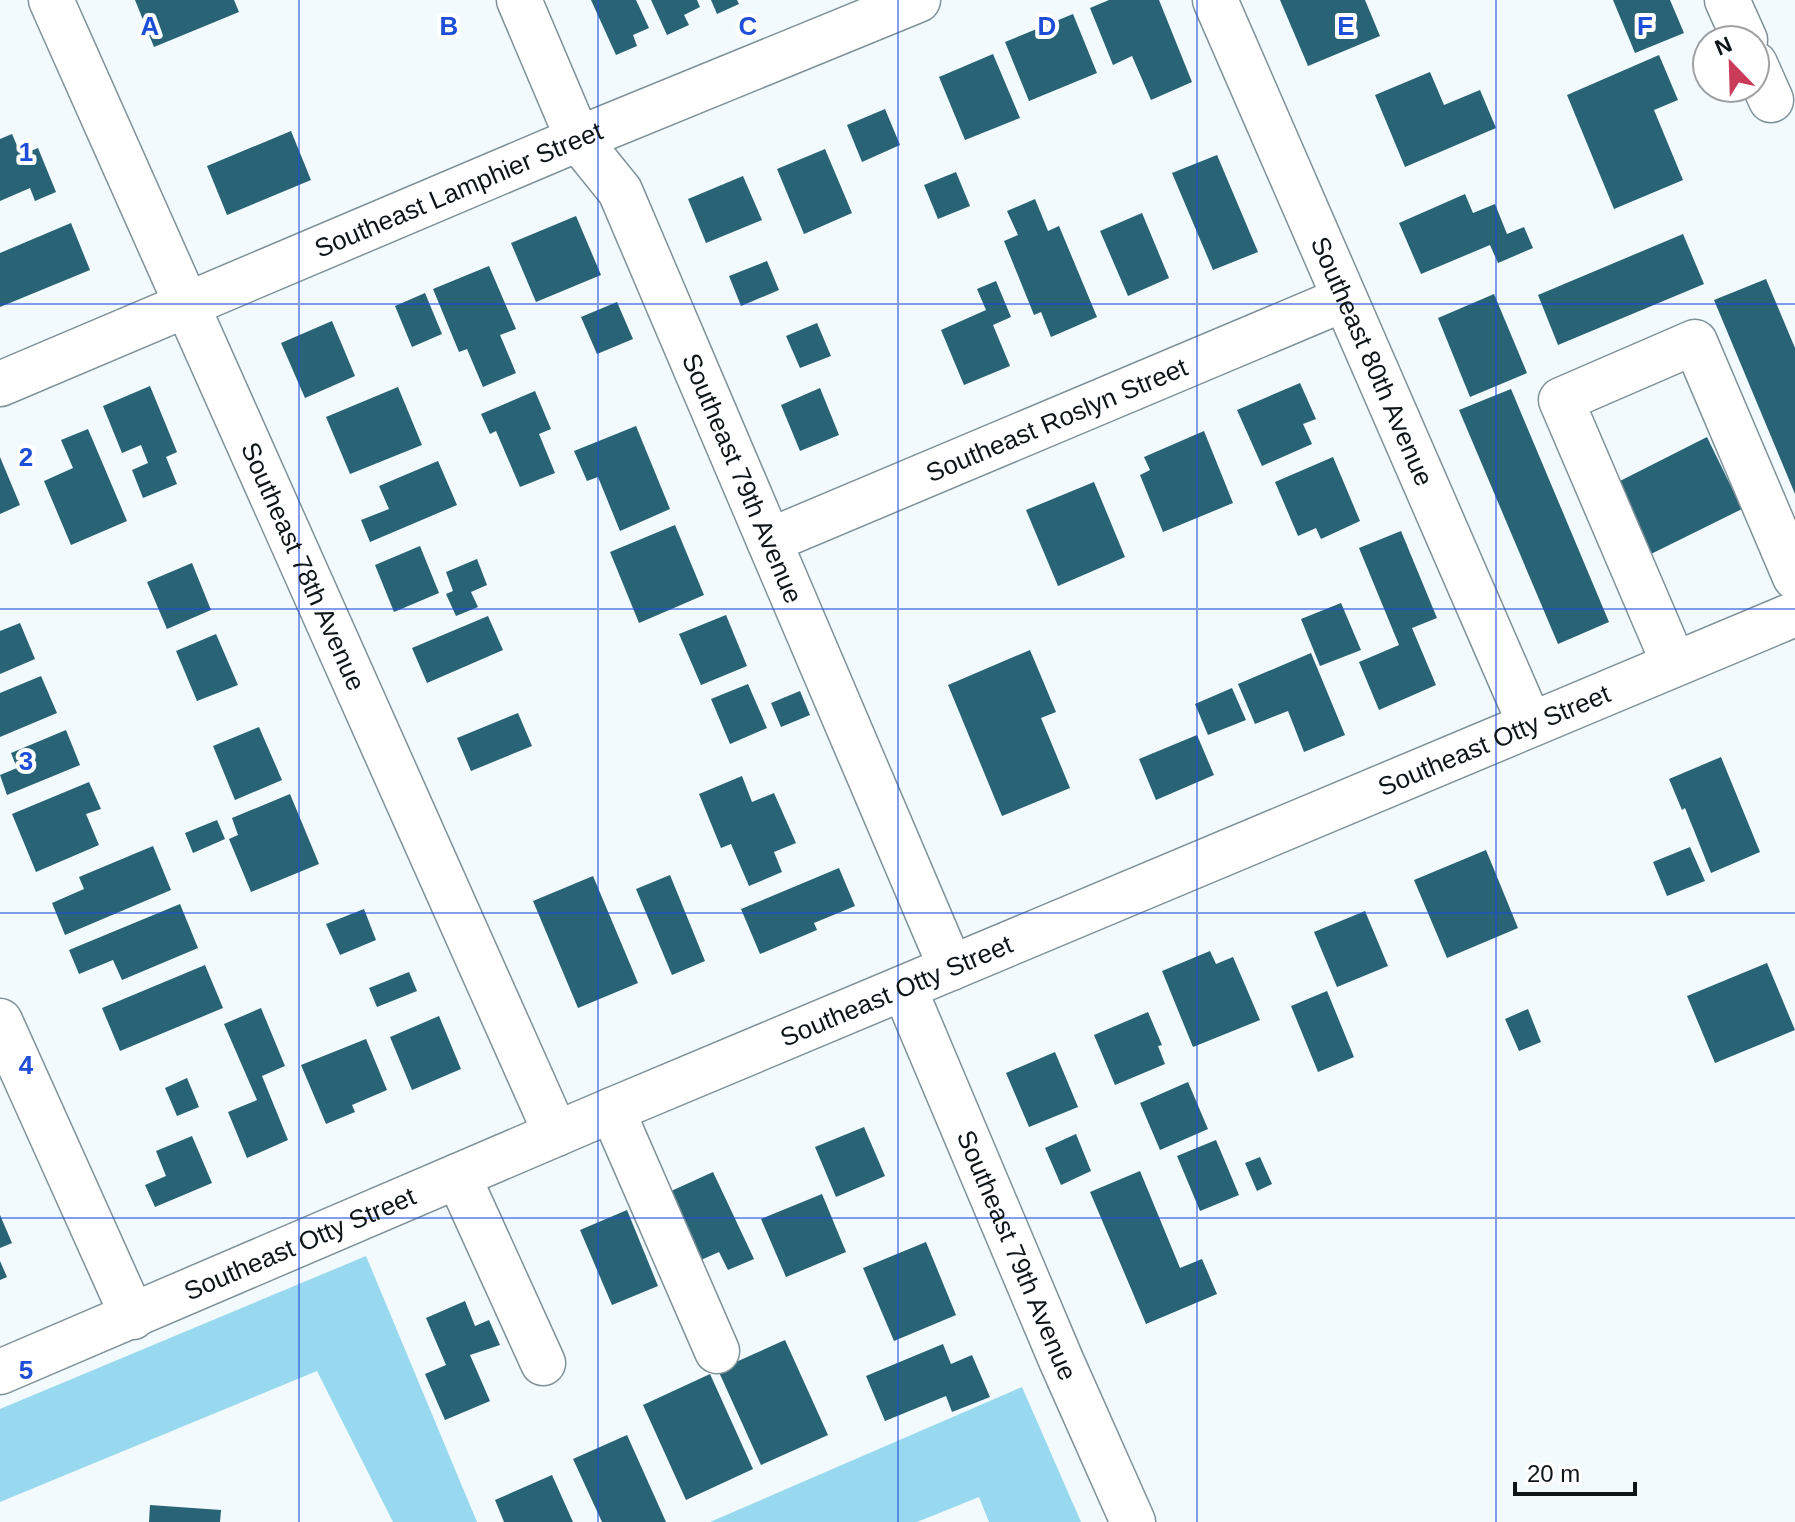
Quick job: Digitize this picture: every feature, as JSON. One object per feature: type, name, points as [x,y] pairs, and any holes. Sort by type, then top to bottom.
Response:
[{"type":"street","name":"Southeast 78th Avenue","points":[[51,0],[556,1134]]},
{"type":"street","name":"Southeast 79th Avenue","points":[[519,0],[578,139],[620,191],[951,968]]},
{"type":"street","name":"Southeast Lamphier Street","points":[[0,384],[578,139],[918,0]]},
{"type":"street","name":"Southeast 80th Avenue","points":[[1215,0],[1530,724]]},
{"type":"street","points":[[1727,0],[1738,24]]},
{"type":"street","name":"Southeast Roslyn Street","points":[[769,541],[1344,299]]},
{"type":"street","points":[[1674,664],[1561,400],[1695,342],[1795,577]]},
{"type":"street","name":"Southeast Otty Street","points":[[0,1372],[612,1110],[1795,614]]},
{"type":"street","name":"Southeast 79th Avenue","points":[[904,988],[1133,1522]]},
{"type":"street","points":[[0,1021],[133,1317]]},
{"type":"street","points":[[612,1110],[717,1351]]},
{"type":"street","points":[[458,1176],[543,1363]]},
{"type":"shaded area","points":[[366,1256],[477,1522],[393,1522],[317,1371],[0,1502],[0,1409]]},
{"type":"shaded area","points":[[1022,1387],[1081,1522],[989,1522],[979,1497],[917,1522],[710,1522]]},
{"type":"building","points":[[135,0],[234,0],[239,12],[154,47]]},
{"type":"building","points":[[591,0],[636,0],[649,28],[633,35],[637,46],[616,55]]},
{"type":"building","points":[[651,0],[697,0],[700,7],[684,15],[689,25],[667,35]]},
{"type":"building","points":[[711,0],[737,0],[739,4],[717,14]]},
{"type":"building","points":[[1109,0],[1159,0],[1192,82],[1151,100],[1132,56],[1113,65],[1090,8]]},
{"type":"building","points":[[1280,0],[1365,0],[1380,36],[1308,66]]},
{"type":"building","points":[[1613,0],[1670,0],[1684,33],[1635,53]]},
{"type":"building","points":[[1073,14],[1097,73],[1029,101],[1005,42]]},
{"type":"building","points":[[993,54],[1020,118],[965,140],[939,77]]},
{"type":"building","points":[[1659,55],[1678,100],[1654,110],[1683,180],[1614,209],[1567,95]]},
{"type":"building","points":[[1430,72],[1444,105],[1480,90],[1496,128],[1405,167],[1375,95]]},
{"type":"building","points":[[885,109],[900,145],[862,162],[847,125]]},
{"type":"building","points":[[291,131],[311,180],[227,215],[207,166]]},
{"type":"building","points":[[12,134],[21,155],[38,148],[56,192],[35,201],[30,188],[0,201],[0,139]]},
{"type":"building","points":[[825,149],[852,213],[804,234],[777,169]]},
{"type":"building","points":[[1217,155],[1258,252],[1213,270],[1172,173]]},
{"type":"building","points":[[956,172],[970,206],[938,219],[924,185]]},
{"type":"building","points":[[743,176],[762,220],[706,243],[688,199]]},
{"type":"building","points":[[1465,194],[1473,213],[1495,204],[1507,234],[1524,227],[1533,248],[1498,263],[1490,245],[1421,274],[1399,223]]},
{"type":"building","points":[[1035,199],[1048,231],[1059,226],[1097,317],[1051,337],[1041,312],[1034,315],[1004,241],[1018,235],[1007,211]]},
{"type":"building","points":[[1142,213],[1169,278],[1128,296],[1100,231]]},
{"type":"building","points":[[576,216],[601,275],[536,302],[511,243]]},
{"type":"building","points":[[71,223],[90,270],[0,307],[0,253]]},
{"type":"building","points":[[1683,234],[1704,284],[1558,345],[1538,295]]},
{"type":"building","points":[[767,261],[779,290],[741,306],[729,276]]},
{"type":"building","points":[[489,266],[516,329],[500,335],[516,373],[483,387],[467,349],[459,352],[433,289]]},
{"type":"building","points":[[1766,279],[1795,348],[1795,494],[1714,300]]},
{"type":"building","points":[[996,281],[1011,317],[993,325],[1010,366],[964,385],[941,330],[986,310],[977,289]]},
{"type":"building","points":[[425,293],[442,334],[412,347],[395,306]]},
{"type":"building","points":[[1494,294],[1527,373],[1470,397],[1438,318]]},
{"type":"building","points":[[617,302],[633,339],[597,354],[581,317]]},
{"type":"building","points":[[332,321],[355,376],[305,398],[281,343]]},
{"type":"building","points":[[817,323],[831,356],[800,368],[786,336]]},
{"type":"building","points":[[1300,383],[1316,419],[1303,424],[1312,444],[1262,466],[1237,410]]},
{"type":"building","points":[[150,386],[177,452],[166,457],[177,484],[143,498],[132,470],[148,463],[141,445],[122,453],[103,406]]},
{"type":"building","points":[[398,387],[422,445],[350,474],[326,417]]},
{"type":"building","points":[[820,388],[839,435],[800,451],[781,405]]},
{"type":"building","points":[[1511,389],[1609,622],[1558,644],[1459,410]]},
{"type":"building","points":[[535,391],[551,429],[539,434],[555,473],[520,487],[496,431],[490,434],[481,414]]},
{"type":"building","points":[[636,426],[670,509],[620,531],[598,477],[587,481],[574,451]]},
{"type":"building","points":[[88,429],[127,521],[71,545],[44,481],[73,468],[61,440]]},
{"type":"building","points":[[1204,431],[1233,503],[1163,532],[1140,475],[1150,470],[1144,457]]},
{"type":"building","points":[[1707,437],[1742,509],[1651,554],[1616,483]]},
{"type":"building","points":[[0,457],[20,505],[0,514]]},
{"type":"building","points":[[1333,457],[1360,521],[1321,539],[1316,528],[1298,536],[1275,482]]},
{"type":"building","points":[[438,461],[457,505],[370,542],[361,520],[389,509],[379,486]]},
{"type":"building","points":[[1094,482],[1125,557],[1058,586],[1026,510]]},
{"type":"building","points":[[675,525],[704,595],[639,623],[610,552]]},
{"type":"building","points":[[1401,531],[1437,618],[1412,628],[1436,685],[1379,710],[1359,662],[1399,645],[1359,548]]},
{"type":"building","points":[[420,546],[439,593],[394,612],[375,565]]},
{"type":"building","points":[[477,559],[487,585],[471,592],[478,607],[456,616],[446,594],[453,591],[446,572]]},
{"type":"building","points":[[192,563],[211,610],[167,629],[147,582]]},
{"type":"building","points":[[1341,603],[1361,650],[1320,666],[1301,619]]},
{"type":"building","points":[[726,615],[747,666],[701,685],[679,634]]},
{"type":"building","points":[[488,616],[503,650],[427,683],[412,648]]},
{"type":"building","points":[[20,623],[35,659],[0,674],[0,631]]},
{"type":"building","points":[[216,634],[238,685],[197,701],[176,651]]},
{"type":"building","points":[[1030,650],[1056,712],[1041,718],[1070,788],[1002,816],[948,685]]},
{"type":"building","points":[[1311,653],[1345,735],[1304,752],[1288,711],[1255,724],[1238,684]]},
{"type":"building","points":[[41,676],[57,713],[0,737],[0,693]]},
{"type":"building","points":[[748,684],[767,728],[730,744],[711,699]]},
{"type":"building","points":[[1232,688],[1246,720],[1208,735],[1195,704]]},
{"type":"building","points":[[800,691],[810,715],[781,727],[771,703]]},
{"type":"building","points":[[518,713],[532,746],[471,771],[457,738]]},
{"type":"building","points":[[259,727],[282,780],[235,800],[213,746]]},
{"type":"building","points":[[66,730],[80,765],[7,795],[0,775],[17,768],[11,753]]},
{"type":"building","points":[[1197,735],[1214,775],[1156,800],[1139,759]]},
{"type":"building","points":[[1721,757],[1760,852],[1711,873],[1685,808],[1682,810],[1669,779]]},
{"type":"building","points":[[742,776],[752,802],[774,793],[796,843],[774,852],[782,872],[749,886],[731,844],[721,848],[699,794]]},
{"type":"building","points":[[89,782],[101,809],[86,814],[99,845],[36,872],[12,814]]},
{"type":"building","points":[[290,794],[319,864],[251,892],[229,839],[238,835],[232,818]]},
{"type":"building","points":[[217,820],[225,839],[193,853],[185,833]]},
{"type":"building","points":[[153,846],[171,890],[65,935],[52,903],[84,889],[79,877]]},
{"type":"building","points":[[1690,847],[1705,881],[1667,896],[1653,862]]},
{"type":"building","points":[[1486,850],[1518,928],[1447,958],[1414,880]]},
{"type":"building","points":[[839,868],[855,906],[814,923],[817,930],[760,954],[741,909]]},
{"type":"building","points":[[670,875],[705,961],[672,975],[636,889]]},
{"type":"building","points":[[593,876],[638,983],[578,1008],[533,901]]},
{"type":"building","points":[[180,904],[198,948],[122,980],[113,960],[79,974],[69,950]]},
{"type":"building","points":[[364,909],[376,940],[340,955],[326,924]]},
{"type":"building","points":[[1365,911],[1388,966],[1337,987],[1314,932]]},
{"type":"building","points":[[1210,951],[1216,964],[1233,957],[1260,1020],[1193,1047],[1162,971]]},
{"type":"building","points":[[1767,963],[1795,1030],[1715,1063],[1687,996]]},
{"type":"building","points":[[205,965],[223,1008],[120,1051],[102,1008]]},
{"type":"building","points":[[409,972],[417,991],[377,1007],[369,988]]},
{"type":"building","points":[[1327,991],[1354,1057],[1318,1072],[1291,1006]]},
{"type":"building","points":[[261,1008],[285,1066],[262,1076],[288,1140],[247,1158],[228,1112],[257,1100],[224,1024]]},
{"type":"building","points":[[1528,1009],[1541,1042],[1519,1051],[1505,1019]]},
{"type":"building","points":[[1148,1012],[1162,1045],[1158,1046],[1165,1064],[1115,1085],[1094,1035]]},
{"type":"building","points":[[439,1016],[461,1069],[412,1090],[390,1037]]},
{"type":"building","points":[[366,1039],[387,1090],[352,1105],[355,1112],[326,1124],[301,1065]]},
{"type":"building","points":[[1055,1052],[1078,1107],[1029,1127],[1006,1073]]},
{"type":"building","points":[[187,1078],[199,1107],[177,1116],[165,1088]]},
{"type":"building","points":[[1188,1082],[1208,1129],[1160,1150],[1140,1103]]},
{"type":"building","points":[[864,1127],[885,1176],[836,1197],[815,1147]]},
{"type":"building","points":[[1076,1134],[1091,1171],[1061,1185],[1045,1148]]},
{"type":"building","points":[[192,1136],[212,1183],[155,1207],[145,1185],[166,1176],[156,1151]]},
{"type":"building","points":[[1216,1140],[1239,1195],[1200,1211],[1177,1156]]},
{"type":"building","points":[[1260,1157],[1272,1184],[1257,1191],[1245,1163]]},
{"type":"building","points":[[1140,1171],[1180,1268],[1202,1259],[1217,1294],[1146,1324],[1090,1192]]},
{"type":"building","points":[[713,1172],[754,1259],[728,1270],[719,1252],[701,1260],[669,1192]]},
{"type":"building","points":[[822,1194],[846,1252],[786,1277],[761,1219]]},
{"type":"building","points":[[627,1210],[658,1286],[612,1305],[580,1230]]},
{"type":"building","points":[[0,1215],[12,1243],[0,1248]]},
{"type":"building","points":[[926,1242],[956,1315],[894,1341],[863,1268]]},
{"type":"building","points":[[0,1261],[7,1277],[0,1280]]},
{"type":"building","points":[[465,1301],[475,1326],[489,1320],[500,1345],[470,1355],[490,1401],[445,1420],[425,1374],[446,1365],[426,1318]]},
{"type":"building","points":[[785,1340],[828,1435],[761,1465],[718,1370]]},
{"type":"building","points":[[943,1344],[951,1364],[972,1355],[990,1397],[952,1412],[946,1396],[885,1421],[866,1376]]},
{"type":"building","points":[[710,1374],[753,1469],[686,1500],[643,1405]]},
{"type":"building","points":[[627,1435],[666,1522],[602,1522],[573,1459]]},
{"type":"building","points":[[552,1475],[573,1522],[504,1522],[495,1500]]},
{"type":"building","points":[[150,1505],[221,1510],[220,1522],[149,1522]]}]
